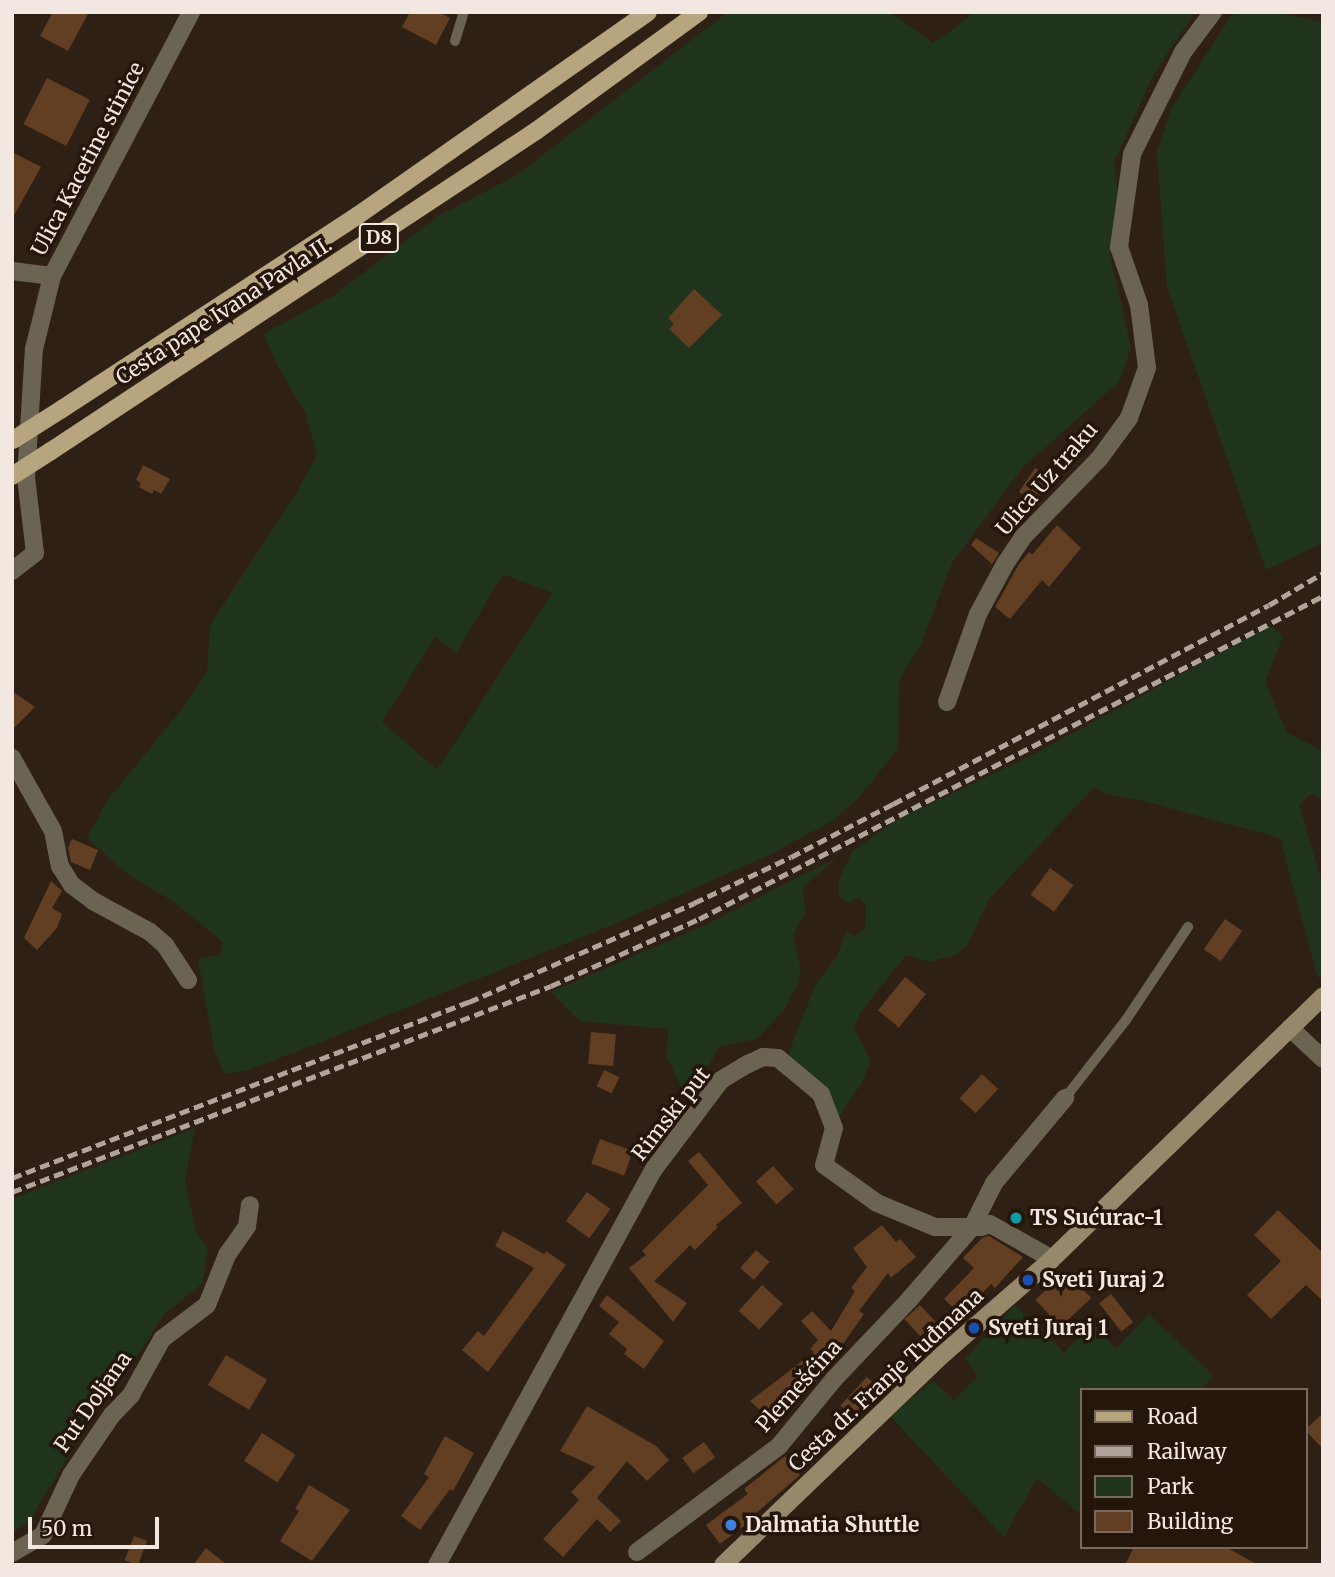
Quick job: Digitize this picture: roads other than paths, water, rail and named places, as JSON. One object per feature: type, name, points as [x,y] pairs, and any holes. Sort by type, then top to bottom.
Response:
[{"type":"main road","name":"Cesta pape Ivana Pavla II.","points":[[13,440],[358,216],[648,12]]},
{"type":"main road","name":"Cesta pape Ivana Pavla II.","points":[[12,475],[51,452],[525,139],[699,12]]},
{"type":"main road","name":"Cesta dr. Franje Tuđmana","points":[[723,1565],[941,1356],[1052,1259],[1323,996]]},
{"type":"street","name":"Ulica Kacetine stinice","points":[[12,571],[35,553],[26,478],[34,349],[52,276],[191,12]]},
{"type":"street","name":"Ulica Uz traku","points":[[947,702],[978,614],[1005,564],[1024,536],[1099,459],[1129,418],[1147,369],[1139,305],[1119,247],[1132,154],[1182,52],[1213,12]]},
{"type":"street","points":[[12,271],[52,276]]},
{"type":"street","points":[[12,758],[53,831],[60,866],[72,885],[93,901],[150,932],[165,945],[188,980]]},
{"type":"street","points":[[1290,1028],[1323,1059]]},
{"type":"street","name":"Rimski put","points":[[436,1565],[654,1170],[722,1080],[763,1057],[778,1058],[821,1094],[834,1128],[824,1165],[877,1203],[935,1227],[990,1224],[1052,1259]]},
{"type":"street","name":"Plemešćina","points":[[638,1552],[779,1446],[835,1378],[972,1227],[994,1183],[1065,1098]]},
{"type":"street","name":"Put Doljana","points":[[12,1553],[43,1535],[71,1475],[112,1415],[131,1395],[162,1339],[207,1305],[227,1255],[247,1226],[250,1205]]},
{"type":"lane","points":[[454,41],[464,12]]},
{"type":"lane","points":[[1065,1098],[1126,1020],[1188,927]]},
{"type":"railway","points":[[12,1178],[469,1002],[694,903],[893,804],[1269,605],[1323,573]]},
{"type":"railway","points":[[12,1192],[551,986],[699,919],[1323,596]]},
{"type":"place","name":"TS Sućurac-1","points":[[1016,1218]]},
{"type":"place","name":"Sveti Juraj 2","points":[[1028,1280]]},
{"type":"place","name":"Sveti Juraj 1","points":[[974,1328]]},
{"type":"place","name":"Dalmatia Shuttle","points":[[731,1525]]}]
